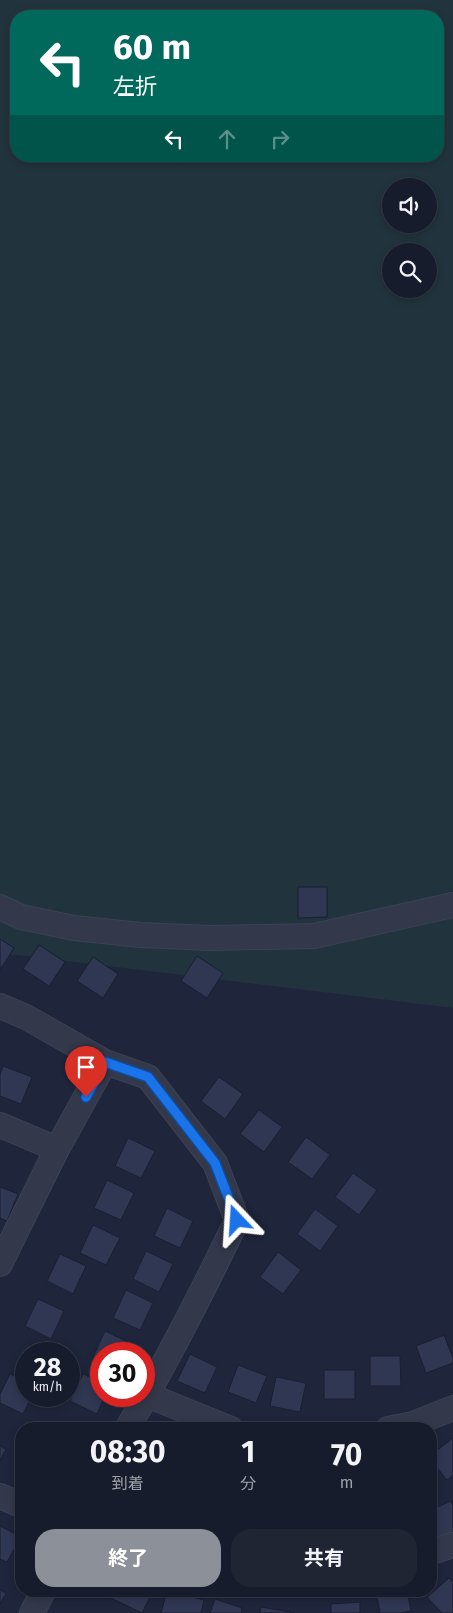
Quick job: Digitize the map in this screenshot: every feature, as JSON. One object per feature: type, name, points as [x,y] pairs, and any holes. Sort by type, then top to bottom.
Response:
[{"type":"street","points":[[0,907],[20,917],[74,928],[210,938],[314,936],[453,905]]},
{"type":"street","points":[[0,1006],[26,1017],[105,1062],[148,1077],[215,1163],[237,1220],[205,1288],[155,1380]]},
{"type":"street","points":[[0,1264],[57,1149],[105,1062]]},
{"type":"street","points":[[0,1125],[57,1149]]},
{"type":"street","points":[[155,1398],[214,1422]]},
{"type":"street","points":[[131,1422],[140,1407]]},
{"type":"street","points":[[418,1422],[453,1408]]},
{"type":"street","points":[[0,1496],[15,1503]]},
{"type":"street","points":[[437,1550],[453,1545]]},
{"type":"street","points":[[32,1613],[40,1597]]},
{"type":"shaded area","points":[[0,0],[453,0],[453,1008],[0,953]]},
{"type":"building","points":[[298,887],[327,887],[327,917],[298,918]]},
{"type":"building","points":[[0,939],[14,948],[0,970]]},
{"type":"building","points":[[39,945],[65,962],[49,986],[23,969]]},
{"type":"building","points":[[197,956],[223,973],[207,998],[181,981]]},
{"type":"building","points":[[93,957],[118,974],[103,998],[77,981]]},
{"type":"building","points":[[3,1066],[32,1077],[21,1104],[0,1096],[0,1074]]},
{"type":"building","points":[[219,1077],[243,1094],[225,1119],[201,1101]]},
{"type":"building","points":[[259,1110],[282,1127],[264,1152],[240,1134]]},
{"type":"building","points":[[306,1137],[330,1155],[312,1179],[288,1162]]},
{"type":"building","points":[[128,1138],[155,1151],[141,1178],[115,1166]]},
{"type":"building","points":[[353,1173],[377,1190],[359,1215],[335,1197]]},
{"type":"building","points":[[107,1180],[134,1193],[121,1220],[94,1208]]},
{"type":"building","points":[[0,1187],[18,1194],[7,1221],[0,1218]]},
{"type":"building","points":[[167,1208],[193,1221],[180,1248],[154,1236]]},
{"type":"building","points":[[315,1209],[338,1226],[320,1251],[297,1234]]},
{"type":"building","points":[[93,1225],[120,1238],[106,1265],[80,1253]]},
{"type":"building","points":[[146,1251],[173,1264],[159,1292],[133,1279]]},
{"type":"building","points":[[278,1252],[301,1270],[283,1294],[260,1277]]},
{"type":"building","points":[[60,1254],[86,1266],[73,1294],[47,1281]]},
{"type":"building","points":[[126,1290],[153,1303],[140,1330],[113,1318]]},
{"type":"building","points":[[38,1299],[64,1311],[51,1339],[25,1326]]},
{"type":"building","points":[[105,1331],[128,1342],[100,1342]]},
{"type":"building","points":[[444,1335],[453,1358],[453,1363],[426,1373],[416,1346]]},
{"type":"building","points":[[190,1354],[217,1367],[205,1393],[177,1381]]},
{"type":"building","points":[[370,1356],[400,1356],[401,1386],[370,1386]]},
{"type":"building","points":[[238,1365],[267,1376],[256,1403],[228,1392]]},
{"type":"building","points":[[324,1370],[355,1370],[355,1399],[324,1399]]},
{"type":"building","points":[[10,1374],[15,1376],[15,1407],[26,1407],[23,1414],[0,1403],[0,1394]]},
{"type":"building","points":[[83,1374],[90,1377],[90,1407],[100,1407],[97,1414],[80,1406],[80,1380]]},
{"type":"building","points":[[276,1377],[306,1383],[300,1412],[270,1406]]},
{"type":"building","points":[[453,1438],[453,1475],[447,1480],[437,1468],[437,1450]]},
{"type":"building","points":[[0,1446],[6,1449],[0,1461]]},
{"type":"building","points":[[451,1501],[453,1506],[453,1534],[437,1541],[437,1507]]},
{"type":"building","points":[[0,1526],[15,1534],[15,1548],[7,1562],[0,1559]]},
{"type":"building","points":[[449,1578],[453,1582],[453,1613],[442,1613],[427,1597],[437,1597],[437,1588]]},
{"type":"building","points":[[0,1590],[6,1593],[0,1604]]},
{"type":"building","points":[[109,1597],[150,1597],[142,1613]]},
{"type":"building","points":[[165,1597],[192,1597],[204,1600],[201,1613],[161,1613]]},
{"type":"building","points":[[377,1597],[408,1597],[411,1611],[380,1613]]},
{"type":"building","points":[[215,1599],[242,1608],[241,1613],[210,1613]]},
{"type":"building","points":[[360,1602],[360,1613],[331,1613],[331,1604]]},
{"type":"building","points":[[261,1607],[295,1613],[260,1613]]},
{"type":"route","points":[[86,1097],[105,1062],[148,1077],[215,1163],[237,1220]]}]
